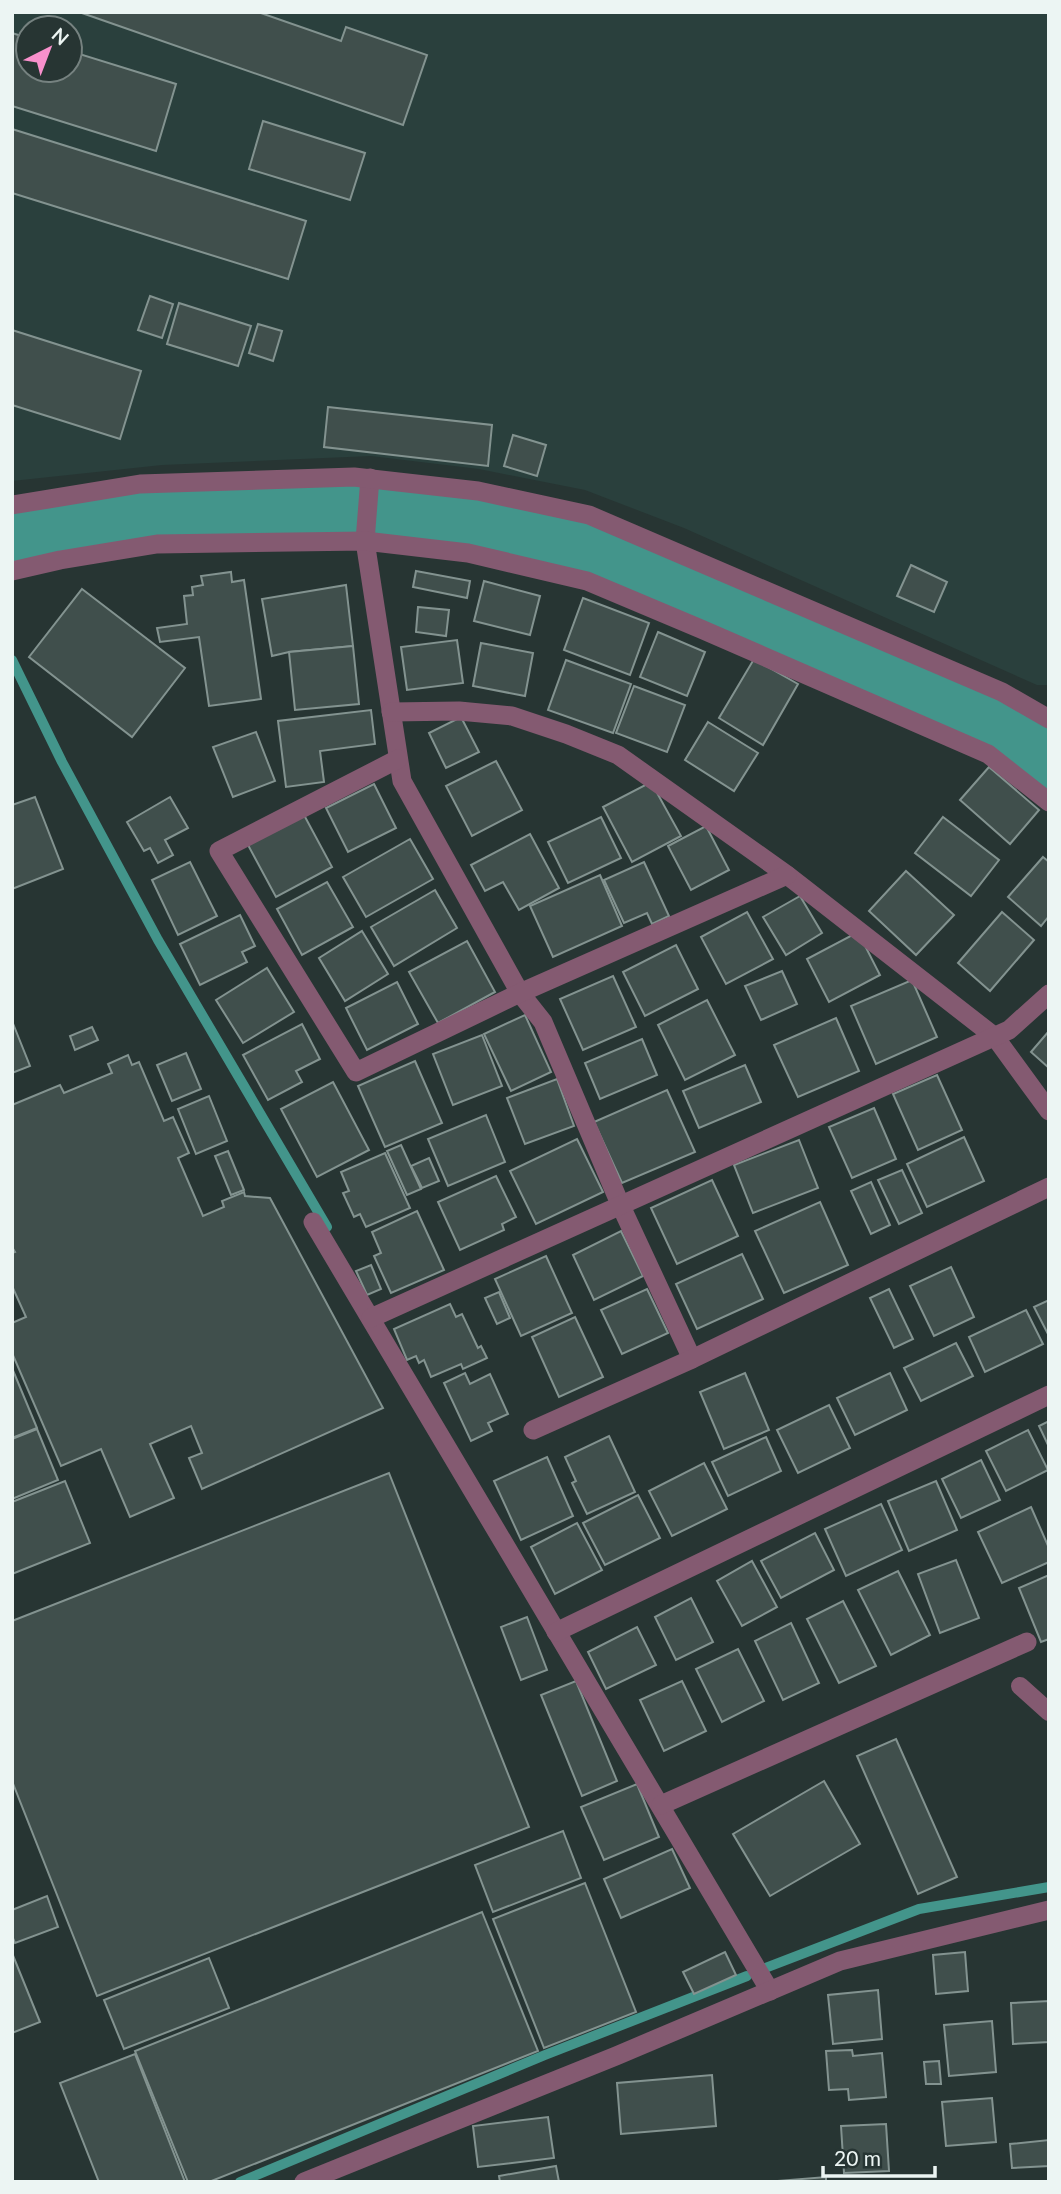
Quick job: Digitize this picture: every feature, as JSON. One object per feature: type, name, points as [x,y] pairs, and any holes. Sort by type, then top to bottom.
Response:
[{"type":"street","points":[[12,505],[140,484],[354,477],[370,483],[478,491],[589,515],[1002,692],[1049,719]]},
{"type":"street","points":[[370,483],[365,531],[402,781],[520,993],[543,1022],[620,1205],[692,1359]]},
{"type":"street","points":[[12,571],[157,544],[365,531],[468,553],[587,582],[988,754],[1049,802]]},
{"type":"street","points":[[391,712],[459,711],[512,716],[618,755],[787,875],[995,1037],[1049,1111]]},
{"type":"street","points":[[398,759],[219,851],[356,1072],[520,993],[787,875]]},
{"type":"street","points":[[375,1317],[995,1037],[1009,1030],[1049,994]]},
{"type":"street","points":[[533,1430],[692,1359],[1049,1187]]},
{"type":"street","points":[[313,1222],[375,1317],[556,1632],[770,1991]]},
{"type":"street","points":[[556,1632],[1049,1395]]},
{"type":"street","points":[[661,1805],[1027,1642]]},
{"type":"street","points":[[304,2182],[616,2056],[840,1961],[1049,1910]]},
{"type":"lane","points":[[1020,1686],[1049,1712]]},
{"type":"shaded area","points":[[12,12],[1049,12],[1049,685],[1037,685],[684,528],[585,490],[479,469],[371,456],[162,465],[12,481]]},
{"type":"building","points":[[79,12],[258,12],[341,41],[346,27],[427,55],[403,125]]},
{"type":"building","points":[[12,33],[14,84],[84,84],[84,55],[176,84],[156,151],[12,106]]},
{"type":"building","points":[[263,121],[365,153],[350,200],[249,169]]},
{"type":"building","points":[[12,129],[306,221],[288,279],[12,193]]},
{"type":"building","points":[[150,296],[173,304],[162,338],[138,330]]},
{"type":"building","points":[[179,303],[251,326],[238,366],[167,344]]},
{"type":"building","points":[[258,324],[282,331],[273,361],[249,353]]},
{"type":"building","points":[[12,330],[141,371],[120,439],[12,405]]},
{"type":"building","points":[[328,407],[492,425],[488,466],[324,447]]},
{"type":"building","points":[[513,435],[546,445],[537,476],[504,466]]},
{"type":"building","points":[[911,565],[947,582],[934,612],[897,596]]},
{"type":"building","points":[[416,571],[470,581],[467,598],[413,587]]},
{"type":"building","points":[[231,572],[232,582],[244,580],[261,699],[209,706],[199,637],[160,642],[157,628],[187,624],[184,596],[193,595],[192,587],[203,585],[201,576]]},
{"type":"building","points":[[484,581],[540,596],[530,635],[474,621]]},
{"type":"building","points":[[346,585],[353,646],[272,656],[262,599]]},
{"type":"building","points":[[82,589],[185,668],[132,737],[29,657]]},
{"type":"building","points":[[583,598],[649,623],[630,675],[564,650]]},
{"type":"building","points":[[418,607],[449,610],[446,636],[416,632]]},
{"type":"building","points":[[658,632],[705,652],[687,696],[640,677]]},
{"type":"building","points":[[457,640],[463,683],[407,690],[401,647]]},
{"type":"building","points":[[481,643],[533,653],[525,696],[473,686]]},
{"type":"building","points":[[353,646],[359,704],[295,710],[289,652]]},
{"type":"building","points":[[754,659],[798,684],[763,745],[719,718]]},
{"type":"building","points":[[566,660],[631,684],[613,733],[548,710]]},
{"type":"building","points":[[634,686],[685,705],[667,752],[616,733]]},
{"type":"building","points":[[371,710],[375,744],[320,751],[324,782],[286,787],[278,721]]},
{"type":"building","points":[[461,717],[479,752],[446,768],[429,733]]},
{"type":"building","points":[[708,722],[758,753],[734,791],[685,760]]},
{"type":"building","points":[[256,732],[275,781],[233,797],[213,747]]},
{"type":"building","points":[[496,761],[522,810],[472,836],[446,786]]},
{"type":"building","points":[[989,767],[1039,810],[1010,844],[960,800]]},
{"type":"building","points":[[651,782],[681,836],[632,862],[603,807]]},
{"type":"building","points":[[374,784],[396,828],[348,852],[326,808]]},
{"type":"building","points":[[35,797],[63,869],[12,889],[12,805]]},
{"type":"building","points":[[170,797],[188,828],[165,840],[173,855],[158,863],[150,848],[144,851],[127,822]]},
{"type":"building","points":[[304,815],[332,867],[276,897],[248,845]]},
{"type":"building","points":[[601,817],[621,858],[568,883],[548,842]]},
{"type":"building","points":[[943,817],[999,860],[971,896],[915,853]]},
{"type":"building","points":[[706,826],[729,870],[691,890],[668,846]]},
{"type":"building","points":[[530,834],[559,888],[519,910],[503,882],[485,891],[471,865]]},
{"type":"building","points":[[410,839],[433,879],[366,917],[343,877]]},
{"type":"building","points":[[1043,857],[1049,862],[1049,916],[1041,926],[1008,897]]},
{"type":"building","points":[[190,862],[217,916],[178,935],[152,880]]},
{"type":"building","points":[[644,862],[669,916],[652,924],[647,913],[624,923],[604,880]]},
{"type":"building","points":[[906,871],[954,915],[916,955],[869,911]]},
{"type":"building","points":[[600,875],[622,926],[553,957],[530,906]]},
{"type":"building","points":[[327,882],[353,927],[302,955],[277,909]]},
{"type":"building","points":[[435,890],[457,928],[394,966],[371,927]]},
{"type":"building","points":[[800,896],[822,933],[786,955],[763,917]]},
{"type":"building","points":[[747,912],[773,959],[726,984],[701,937]]},
{"type":"building","points":[[1002,912],[1034,940],[990,991],[958,963]]},
{"type":"building","points":[[240,915],[255,946],[242,952],[247,962],[200,985],[180,944]]},
{"type":"building","points":[[362,931],[388,974],[345,1001],[319,958]]},
{"type":"building","points":[[858,932],[880,975],[829,1002],[807,959]]},
{"type":"building","points":[[467,941],[495,992],[438,1023],[409,972]]},
{"type":"building","points":[[676,945],[698,989],[645,1016],[623,972]]},
{"type":"building","points":[[267,968],[294,1012],[243,1043],[216,1000]]},
{"type":"building","points":[[782,971],[797,1004],[761,1020],[745,986]]},
{"type":"building","points":[[613,976],[636,1027],[583,1050],[560,999]]},
{"type":"building","points":[[912,980],[937,1037],[876,1064],[851,1006]]},
{"type":"building","points":[[397,982],[418,1024],[367,1050],[346,1008]]},
{"type":"building","points":[[707,1000],[735,1055],[685,1080],[658,1025]]},
{"type":"building","points":[[525,1015],[551,1072],[511,1091],[484,1034]]},
{"type":"building","points":[[836,1018],[859,1071],[798,1097],[774,1045]]},
{"type":"building","points":[[12,1021],[30,1066],[12,1073]]},
{"type":"building","points":[[302,1024],[320,1059],[296,1071],[302,1082],[268,1100],[243,1055]]},
{"type":"building","points":[[92,1027],[98,1040],[75,1050],[70,1036]]},
{"type":"building","points":[[1049,1031],[1049,1068],[1031,1052]]},
{"type":"building","points":[[482,1035],[502,1086],[453,1105],[433,1054]]},
{"type":"building","points":[[642,1039],[657,1075],[600,1099],[585,1063]]},
{"type":"building","points":[[186,1053],[201,1089],[172,1101],[157,1065]]},
{"type":"building","points":[[128,1055],[132,1065],[139,1062],[164,1121],[173,1117],[189,1153],[178,1158],[203,1216],[224,1207],[222,1201],[244,1192],[245,1196],[270,1198],[383,1408],[202,1489],[189,1458],[202,1453],[191,1426],[150,1444],[174,1498],[130,1517],[101,1449],[61,1466],[12,1353],[12,1323],[26,1317],[12,1286],[12,1253],[15,1252],[12,1247],[12,1105],[60,1085],[64,1093],[112,1073],[108,1064]]},
{"type":"building","points":[[415,1061],[442,1123],[385,1147],[358,1086]]},
{"type":"building","points":[[745,1065],[761,1102],[699,1128],[683,1091]]},
{"type":"building","points":[[937,1075],[962,1130],[918,1150],[893,1094]]},
{"type":"building","points":[[557,1079],[574,1126],[525,1144],[507,1098]]},
{"type":"building","points":[[333,1082],[369,1150],[317,1177],[281,1109]]},
{"type":"building","points":[[667,1090],[695,1152],[622,1183],[594,1122]]},
{"type":"building","points":[[209,1096],[227,1141],[196,1154],[178,1109]]},
{"type":"building","points":[[874,1108],[896,1159],[852,1178],[829,1127]]},
{"type":"building","points":[[486,1115],[505,1162],[448,1186],[428,1139]]},
{"type":"building","points":[[964,1137],[984,1181],[927,1207],[907,1164]]},
{"type":"building","points":[[577,1139],[603,1192],[536,1224],[510,1171]]},
{"type":"building","points":[[799,1140],[818,1188],[753,1213],[734,1165]]},
{"type":"building","points":[[401,1145],[421,1189],[407,1195],[387,1151]]},
{"type":"building","points":[[228,1151],[244,1190],[231,1195],[215,1156]]},
{"type":"building","points":[[385,1153],[410,1208],[366,1227],[360,1214],[354,1217],[343,1193],[349,1191],[341,1172]]},
{"type":"building","points":[[429,1158],[439,1181],[422,1188],[411,1166]]},
{"type":"building","points":[[902,1170],[922,1213],[899,1224],[878,1180]]},
{"type":"building","points":[[496,1176],[516,1217],[502,1224],[504,1230],[460,1250],[438,1202]]},
{"type":"building","points":[[712,1180],[738,1236],[677,1264],[651,1208]]},
{"type":"building","points":[[871,1182],[890,1225],[871,1234],[851,1191]]},
{"type":"building","points":[[820,1202],[848,1265],[784,1293],[755,1231]]},
{"type":"building","points":[[417,1211],[444,1270],[391,1293],[374,1256],[381,1253],[372,1232]]},
{"type":"building","points":[[621,1231],[643,1276],[594,1300],[573,1255]]},
{"type":"building","points":[[742,1254],[763,1299],[697,1329],[676,1284]]},
{"type":"building","points":[[546,1256],[572,1313],[521,1336],[495,1279]]},
{"type":"building","points":[[371,1265],[381,1289],[367,1295],[356,1271]]},
{"type":"building","points":[[951,1267],[974,1317],[934,1336],[910,1286]]},
{"type":"building","points":[[647,1289],[668,1333],[622,1354],[601,1310]]},
{"type":"building","points":[[889,1289],[913,1339],[894,1348],[870,1298]]},
{"type":"building","points":[[499,1292],[510,1318],[497,1324],[485,1298]]},
{"type":"building","points":[[1049,1300],[1049,1336],[1034,1307]]},
{"type":"building","points":[[450,1304],[456,1317],[462,1314],[478,1348],[481,1346],[487,1358],[463,1369],[461,1364],[431,1377],[424,1360],[419,1363],[416,1356],[407,1360],[394,1329]]},
{"type":"building","points":[[1026,1310],[1043,1344],[985,1372],[969,1337]]},
{"type":"building","points":[[575,1317],[603,1377],[559,1397],[532,1337]]},
{"type":"building","points":[[956,1343],[973,1376],[921,1401],[904,1368]]},
{"type":"building","points":[[12,1368],[37,1428],[12,1438]]},
{"type":"building","points":[[465,1373],[470,1384],[490,1374],[508,1414],[488,1423],[492,1431],[471,1441],[444,1383]]},
{"type":"building","points":[[745,1373],[769,1430],[724,1449],[700,1392]]},
{"type":"building","points":[[890,1373],[907,1410],[855,1435],[837,1398]]},
{"type":"building","points":[[829,1405],[850,1448],[798,1473],[777,1430]]},
{"type":"building","points":[[1049,1421],[1049,1447],[1039,1426]]},
{"type":"building","points":[[37,1429],[58,1480],[12,1499],[12,1439]]},
{"type":"building","points":[[1028,1430],[1048,1470],[1006,1491],[986,1451]]},
{"type":"building","points":[[609,1436],[635,1492],[587,1514],[572,1483],[576,1481],[565,1457]]},
{"type":"building","points":[[766,1437],[781,1471],[728,1496],[712,1462]]},
{"type":"building","points":[[547,1457],[573,1516],[521,1540],[494,1481]]},
{"type":"building","points":[[981,1460],[1000,1500],[961,1518],[942,1479]]},
{"type":"building","points":[[704,1463],[727,1509],[672,1536],[649,1491]]},
{"type":"building","points":[[389,1473],[529,1827],[97,1996],[12,1781],[12,1621]]},
{"type":"building","points":[[65,1481],[90,1543],[12,1574],[12,1502]]},
{"type":"building","points":[[936,1481],[957,1530],[909,1551],[888,1501]]},
{"type":"building","points":[[638,1495],[660,1538],[605,1565],[583,1523]]},
{"type":"building","points":[[881,1504],[902,1550],[846,1576],[825,1529]]},
{"type":"building","points":[[1031,1507],[1049,1548],[1049,1562],[1002,1583],[978,1532]]},
{"type":"building","points":[[577,1523],[602,1570],[555,1594],[531,1547]]},
{"type":"building","points":[[815,1533],[834,1570],[781,1598],[761,1561]]},
{"type":"building","points":[[956,1560],[979,1618],[940,1633],[918,1574]]},
{"type":"building","points":[[752,1561],[777,1607],[742,1626],[717,1581]]},
{"type":"building","points":[[898,1571],[930,1635],[891,1655],[858,1590]]},
{"type":"building","points":[[1049,1575],[1049,1639],[1041,1642],[1019,1588]]},
{"type":"building","points":[[691,1598],[713,1642],[676,1660],[655,1617]]},
{"type":"building","points":[[843,1601],[876,1666],[839,1683],[807,1619]]},
{"type":"building","points":[[527,1617],[547,1670],[521,1680],[501,1627]]},
{"type":"building","points":[[791,1623],[819,1683],[783,1700],[755,1641]]},
{"type":"building","points":[[637,1627],[656,1665],[606,1689],[588,1652]]},
{"type":"building","points":[[738,1649],[764,1701],[722,1722],[696,1669]]},
{"type":"building","points":[[576,1681],[617,1781],[582,1796],[541,1695]]},
{"type":"building","points":[[682,1681],[706,1731],[664,1751],[640,1700]]},
{"type":"building","points":[[896,1739],[957,1877],[918,1894],[857,1756]]},
{"type":"building","points":[[824,1781],[860,1844],[770,1896],[733,1834]]},
{"type":"building","points":[[637,1784],[659,1837],[604,1860],[581,1807]]},
{"type":"building","points":[[563,1831],[581,1878],[493,1912],[475,1865]]},
{"type":"building","points":[[672,1849],[690,1888],[621,1918],[604,1879]]},
{"type":"building","points":[[585,1883],[636,2012],[544,2048],[493,1919]]},
{"type":"building","points":[[47,1896],[58,1927],[15,1943],[12,1936],[12,1910]]},
{"type":"building","points":[[482,1912],[538,2051],[209,2182],[188,2182],[135,2051]]},
{"type":"building","points":[[725,1952],[736,1975],[694,1994],[683,1972]]},
{"type":"building","points":[[965,1952],[968,1991],[936,1994],[933,1955]]},
{"type":"building","points":[[12,1953],[40,2022],[12,2033]]},
{"type":"building","points":[[209,1958],[229,2008],[124,2049],[104,2000]]},
{"type":"building","points":[[878,1990],[882,2039],[833,2044],[828,1995]]},
{"type":"building","points":[[1049,2001],[1049,2042],[1013,2044],[1011,2003]]},
{"type":"building","points":[[992,2021],[996,2072],[949,2076],[944,2025]]},
{"type":"building","points":[[852,2050],[853,2056],[882,2053],[886,2097],[849,2100],[848,2089],[829,2090],[826,2051]]},
{"type":"building","points":[[135,2054],[185,2182],[99,2182],[60,2083]]},
{"type":"building","points":[[939,2061],[941,2084],[926,2084],[924,2062]]},
{"type":"building","points":[[712,2075],[716,2126],[621,2134],[617,2083]]},
{"type":"building","points":[[992,2098],[996,2142],[946,2146],[942,2102]]},
{"type":"building","points":[[548,2117],[554,2158],[478,2167],[473,2126]]},
{"type":"building","points":[[886,2124],[889,2171],[844,2173],[841,2126]]},
{"type":"building","points":[[1049,2140],[1049,2166],[1012,2168],[1010,2144]]},
{"type":"building","points":[[556,2166],[559,2182],[500,2182],[499,2176]]},
{"type":"building","points":[[826,2177],[826,2182],[765,2182]]},
{"type":"waterway","points":[[12,535],[122,515],[238,507],[389,506],[489,521],[605,551],[1003,726],[1049,761]]},
{"type":"waterway","points":[[12,660],[62,762],[158,940],[327,1227]]},
{"type":"waterway","points":[[760,1970],[919,1909],[1049,1887]]},
{"type":"waterway","points":[[240,2182],[545,2055],[747,1976]]}]
